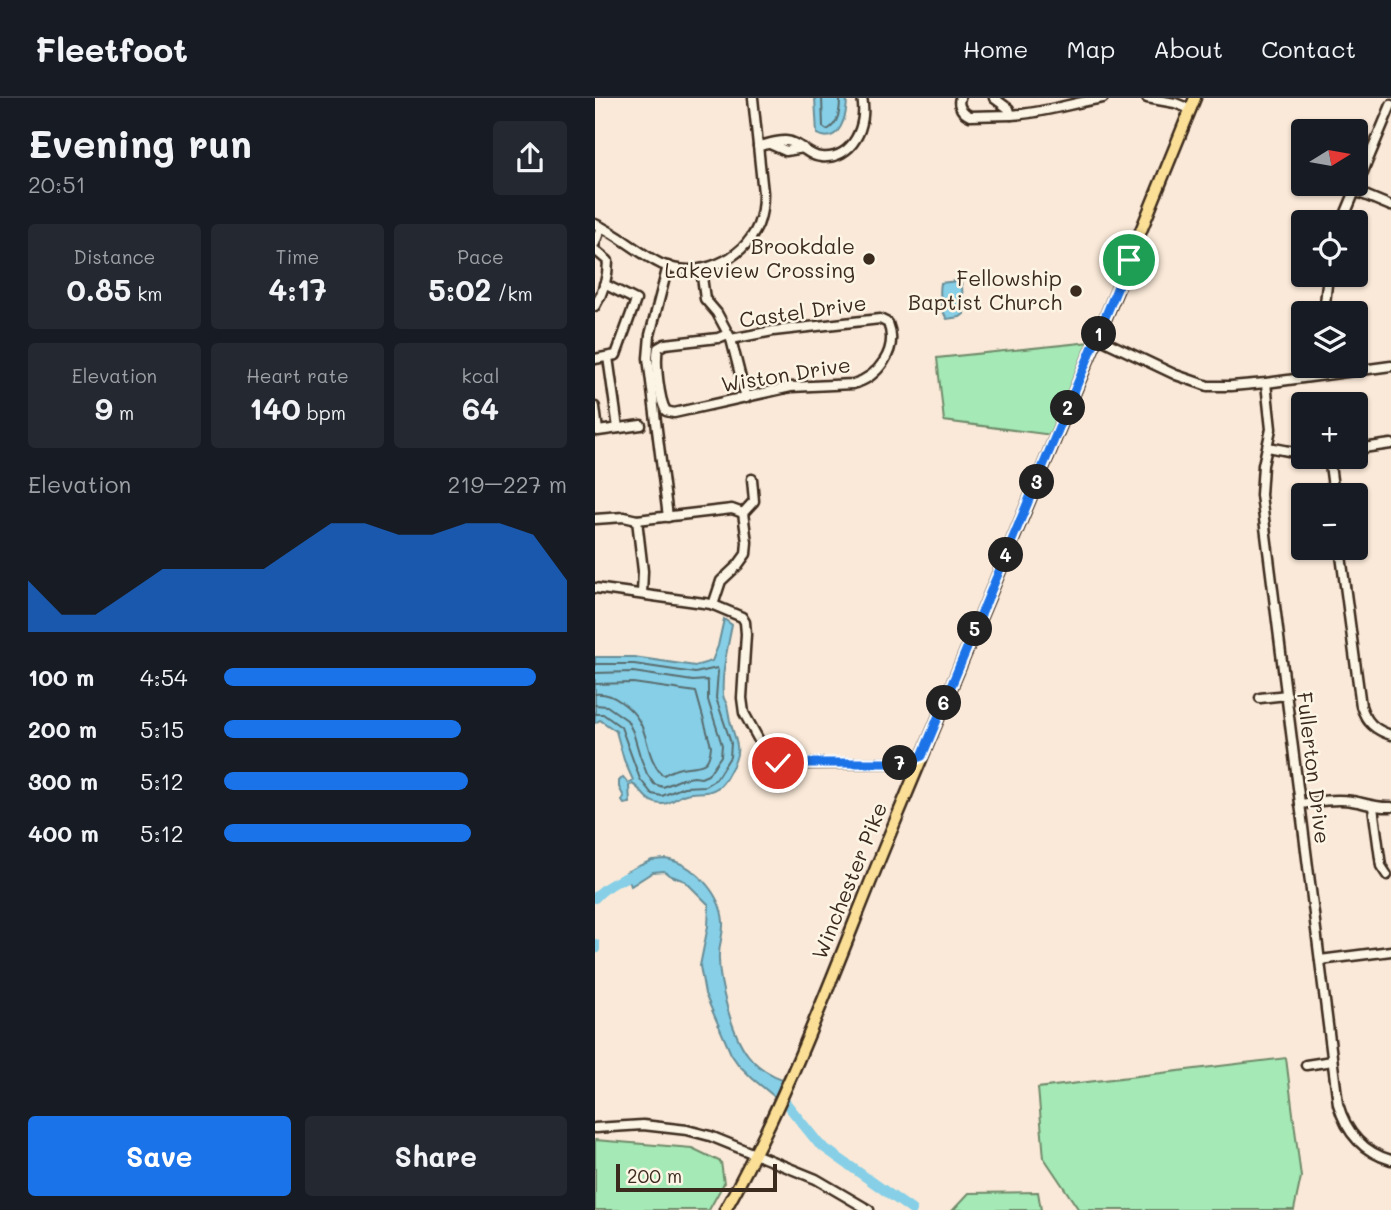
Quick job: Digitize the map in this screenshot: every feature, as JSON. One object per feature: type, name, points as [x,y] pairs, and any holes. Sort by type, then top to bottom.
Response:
[{"type":"main road","name":"Winchester Pike","points":[[1127,265],[1195,98]]},
{"type":"main road","name":"Winchester Pike","points":[[725,1210],[791,1076],[1120,283]]},
{"type":"street","points":[[595,243],[598,225],[658,262],[683,269],[701,269],[728,258],[742,248],[758,224],[763,201],[753,98]]},
{"type":"street","points":[[758,146],[785,141],[816,156],[836,155],[848,148],[857,137],[864,121],[862,98]]},
{"type":"street","points":[[960,98],[961,108],[970,116],[1038,113],[1103,98]]},
{"type":"street","points":[[994,98],[1009,109],[1011,115]]},
{"type":"street","points":[[1147,98],[1190,108]]},
{"type":"street","points":[[1369,158],[1391,105]]},
{"type":"street","points":[[1367,196],[1391,206]]},
{"type":"street","points":[[595,250],[608,261],[604,284],[595,306]]},
{"type":"street","name":"Winchester Pike","points":[[1120,283],[1127,265]]},
{"type":"street","points":[[668,266],[650,335],[648,358],[668,517]]},
{"type":"street","points":[[701,269],[705,299],[717,314],[729,337],[746,398]]},
{"type":"street","points":[[595,359],[616,355],[636,300],[604,284]]},
{"type":"street","name":"Castel Drive","points":[[660,383],[657,355],[660,346],[665,344],[880,318]]},
{"type":"street","name":"Wiston Drive","points":[[660,383],[664,408],[671,413],[791,387],[853,384],[879,369],[888,352],[890,327],[880,318]]},
{"type":"street","points":[[1098,338],[1199,383],[1219,387],[1266,383],[1291,377]]},
{"type":"street","points":[[608,357],[618,428]]},
{"type":"street","points":[[1368,367],[1391,366]]},
{"type":"street","name":"Fullerton Drive","points":[[1266,383],[1271,429],[1261,495],[1340,1113],[1352,1135],[1366,1148],[1391,1160]]},
{"type":"street","points":[[595,407],[598,431],[642,425]]},
{"type":"street","points":[[1368,447],[1391,444]]},
{"type":"street","points":[[1268,447],[1291,451]]},
{"type":"street","points":[[743,513],[754,501],[752,479]]},
{"type":"street","points":[[595,519],[624,517],[637,520],[732,509],[743,513]]},
{"type":"street","points":[[713,605],[721,581],[746,554],[743,513]]},
{"type":"street","points":[[637,520],[643,571],[642,594]]},
{"type":"street","points":[[1343,560],[1361,706],[1367,720],[1378,730],[1391,735]]},
{"type":"street","points":[[595,588],[713,605],[742,617],[745,622],[743,708],[769,758],[782,764],[904,763],[922,756]]},
{"type":"street","points":[[1260,698],[1287,695]]},
{"type":"street","points":[[904,763],[914,775]]},
{"type":"street","points":[[1300,804],[1341,800],[1373,807],[1391,807]]},
{"type":"street","points":[[1373,807],[1381,866],[1387,878]]},
{"type":"street","points":[[1320,960],[1391,951]]},
{"type":"street","points":[[1306,1065],[1332,1061]]},
{"type":"street","points":[[595,1128],[643,1125],[678,1128],[710,1136],[824,1183],[869,1210]]},
{"type":"green space","points":[[1091,342],[1052,435],[944,421],[937,358]]},
{"type":"green space","points":[[1286,1058],[1301,1177],[1294,1210],[1079,1210],[1044,1158],[1038,1088]]},
{"type":"green space","points":[[595,1140],[692,1148],[721,1162],[724,1183],[709,1210],[595,1210]]},
{"type":"green space","points":[[1038,1192],[1041,1210],[953,1210],[969,1193]]},
{"type":"water","points":[[815,98],[847,98],[844,120],[837,132],[831,136],[817,134]]},
{"type":"water","points":[[957,281],[962,287],[964,314],[947,319],[941,302],[941,283]]},
{"type":"water","points":[[724,619],[732,625],[724,669],[723,695],[737,751],[728,776],[713,790],[686,794],[662,804],[647,799],[632,784],[629,786],[630,803],[624,804],[619,781],[623,777],[628,783],[633,780],[616,731],[600,720],[595,723],[595,657],[634,657],[695,666],[712,661]]},
{"type":"water","points":[[665,859],[686,866],[695,873],[717,900],[723,922],[719,954],[727,1009],[748,1055],[763,1070],[782,1079],[775,1097],[753,1079],[731,1054],[705,994],[700,966],[709,905],[685,881],[664,871],[653,872],[631,886],[626,872],[652,860]]},
{"type":"waterway","points":[[595,898],[610,886],[640,871]]},
{"type":"waterway","points":[[595,944],[595,949]]},
{"type":"waterway","points":[[777,1092],[819,1144],[912,1210]]},
{"type":"place","name":"Brookdale Lakeview Crossing","points":[[869,259]]},
{"type":"place","name":"Fellowship Baptist Church","points":[[1076,291]]},
{"type":"route","points":[[778,763],[904,763],[922,756],[1129,260]]}]
